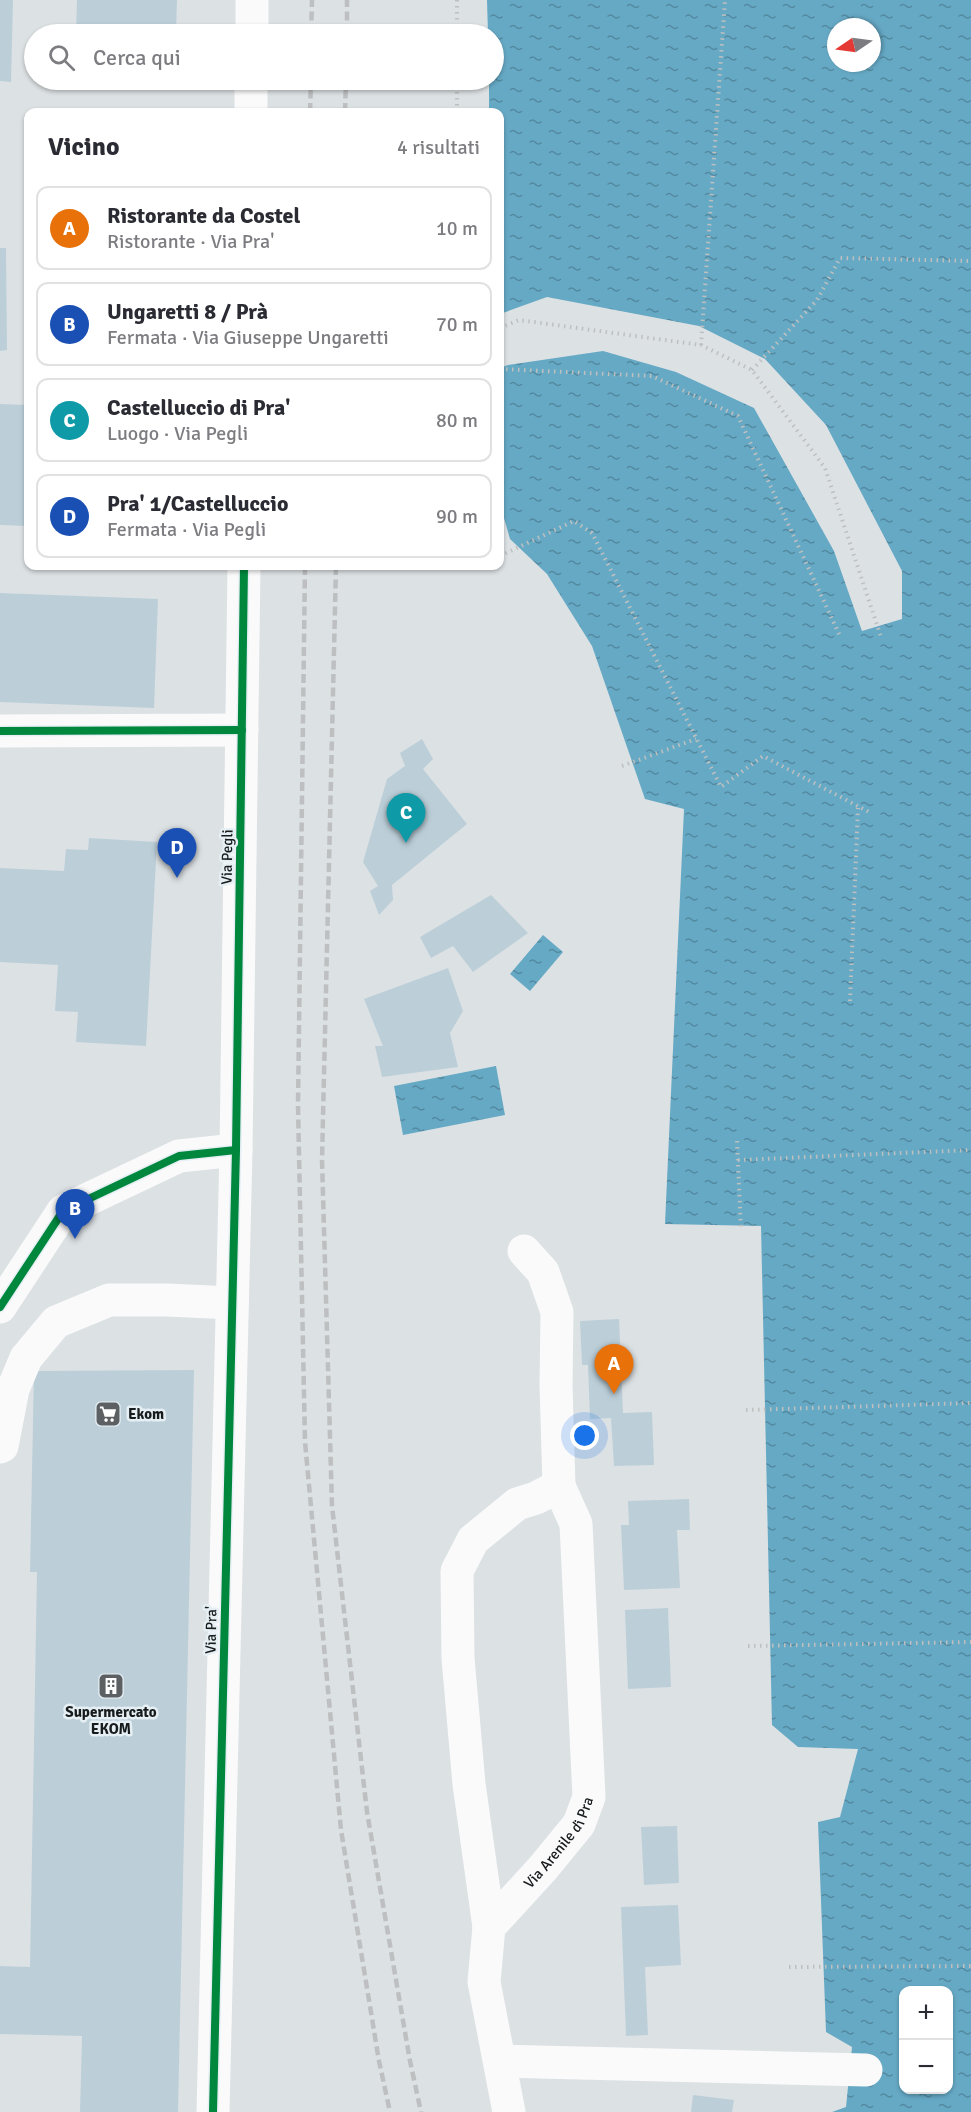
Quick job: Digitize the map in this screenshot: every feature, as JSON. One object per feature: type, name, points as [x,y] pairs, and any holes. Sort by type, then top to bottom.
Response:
[{"type":"main road","points":[[252,0],[252,24]]},
{"type":"main road","points":[[250,108],[251,90]]},
{"type":"main road","name":"Via Pegli","points":[[236,1150],[244,570]]},
{"type":"main road","points":[[0,731],[242,730]]},
{"type":"main road","points":[[0,1307],[63,1211],[179,1156],[236,1150]]},
{"type":"main road","name":"Via Pra'","points":[[213,2112],[236,1150]]},
{"type":"main road","points":[[509,2112],[484,1982],[489,1927],[468,1772],[458,1658],[457,1571],[473,1540],[517,1504],[537,1498],[559,1486],[556,1385],[557,1312],[543,1272],[524,1251]]},
{"type":"main road","points":[[0,1447],[13,1389],[26,1358],[56,1322],[109,1300],[232,1303]]},
{"type":"main road","name":"Via Arenile di Pra","points":[[489,1927],[543,1868],[579,1824],[589,1797],[576,1524],[559,1486]]},
{"type":"main road","points":[[500,2061],[866,2070]]},
{"type":"path","points":[[457,0],[457,24]]},
{"type":"path","points":[[700,345],[725,0]]},
{"type":"path","points":[[457,90],[457,108]]},
{"type":"path","points":[[752,370],[817,300],[840,258],[971,261]]},
{"type":"path","points":[[504,326],[519,320],[700,345],[752,370],[825,468],[881,637]]},
{"type":"path","points":[[504,369],[652,376],[738,416],[840,636]]},
{"type":"path","points":[[504,554],[574,521],[592,533],[721,787],[763,756],[869,812]]},
{"type":"path","points":[[622,766],[696,739]]},
{"type":"path","points":[[850,1001],[858,808]]},
{"type":"path","points":[[737,1141],[741,1230]]},
{"type":"path","points":[[738,1160],[971,1150]]},
{"type":"path","points":[[746,1410],[971,1403]]},
{"type":"path","points":[[748,1646],[971,1642]]},
{"type":"path","points":[[789,1967],[971,1966]]},
{"type":"water","points":[[487,0],[971,0],[971,2112],[832,2112],[846,2107],[852,2047],[826,2032],[818,1822],[840,1817],[858,1749],[798,1747],[772,1725],[761,1226],[665,1224],[684,809],[645,799],[592,646],[547,574],[510,539],[504,518],[504,366],[603,351],[676,372],[754,408],[834,551],[862,631],[902,619],[902,571],[826,425],[765,359],[699,326],[547,297],[504,313],[504,108],[489,108],[489,90],[504,90],[504,24],[488,24]]},
{"type":"water","points":[[543,935],[563,952],[530,991],[510,974]]},
{"type":"water","points":[[496,1066],[505,1115],[403,1135],[394,1086]]},
{"type":"building","points":[[0,0],[13,0],[11,82],[0,81]]},
{"type":"building","points":[[77,0],[177,0],[176,24],[76,24]]},
{"type":"building","points":[[0,248],[6,248],[7,350],[0,351]]},
{"type":"building","points":[[0,404],[24,405],[24,526],[0,525]]},
{"type":"building","points":[[0,593],[158,599],[154,708],[0,702]]},
{"type":"building","points":[[422,739],[433,759],[423,769],[467,824],[392,885],[393,900],[379,915],[370,891],[378,886],[363,862],[387,779],[405,766],[400,753]]},
{"type":"building","points":[[89,838],[157,842],[146,1046],[76,1042],[78,1012],[55,1011],[58,965],[0,962],[0,868],[64,871],[66,849],[88,850]]},
{"type":"building","points":[[491,895],[528,933],[473,972],[453,946],[431,958],[420,937]]},
{"type":"building","points":[[448,968],[463,1011],[450,1033],[458,1067],[382,1077],[375,1046],[383,1046],[364,999]]},
{"type":"building","points":[[619,1319],[623,1413],[652,1412],[654,1465],[614,1466],[611,1418],[590,1419],[588,1365],[582,1365],[580,1321]]},
{"type":"building","name":"Supermercato EKOM","points":[[194,1370],[178,2112],[80,2112],[82,2036],[0,2034],[0,1966],[30,1967],[37,1572],[30,1572],[34,1371]]},
{"type":"building","points":[[689,1499],[690,1530],[677,1530],[680,1588],[624,1590],[621,1525],[629,1525],[628,1501]]},
{"type":"building","points":[[668,1608],[671,1687],[628,1689],[625,1610]]},
{"type":"building","points":[[677,1826],[679,1883],[644,1885],[641,1827]]},
{"type":"building","points":[[678,1905],[681,1965],[645,1967],[648,2035],[626,2036],[621,1907]]},
{"type":"building","points":[[693,2095],[734,2100],[732,2112],[691,2112]]},
{"type":"railway","points":[[311,24],[312,0]]},
{"type":"railway","points":[[347,0],[347,24]]},
{"type":"railway","points":[[310,108],[311,90]]},
{"type":"railway","points":[[345,108],[346,90]]},
{"type":"railway","points":[[305,570],[298,1105],[305,1442],[341,1830],[379,2061],[390,2112]]},
{"type":"railway","points":[[336,570],[322,1160],[332,1506],[367,1812],[421,2112]]},
{"type":"cycle path","points":[[213,2112],[236,1150],[244,570]]},
{"type":"cycle path","points":[[0,731],[242,730]]},
{"type":"cycle path","points":[[0,1307],[63,1211],[179,1156],[236,1150]]},
{"type":"place","name":"Castelluccio di Pra'","points":[[406,843]]},
{"type":"place","name":"Pra' 1/Castelluccio","points":[[177,878]]},
{"type":"place","name":"Ungaretti 8 / Prà","points":[[75,1239]]},
{"type":"place","name":"Ristorante da Costel","points":[[614,1394]]},
{"type":"place","name":"Ekom","points":[[108,1414]]},
{"type":"place","name":"Supermercato EKOM","points":[[111,1686]]}]
